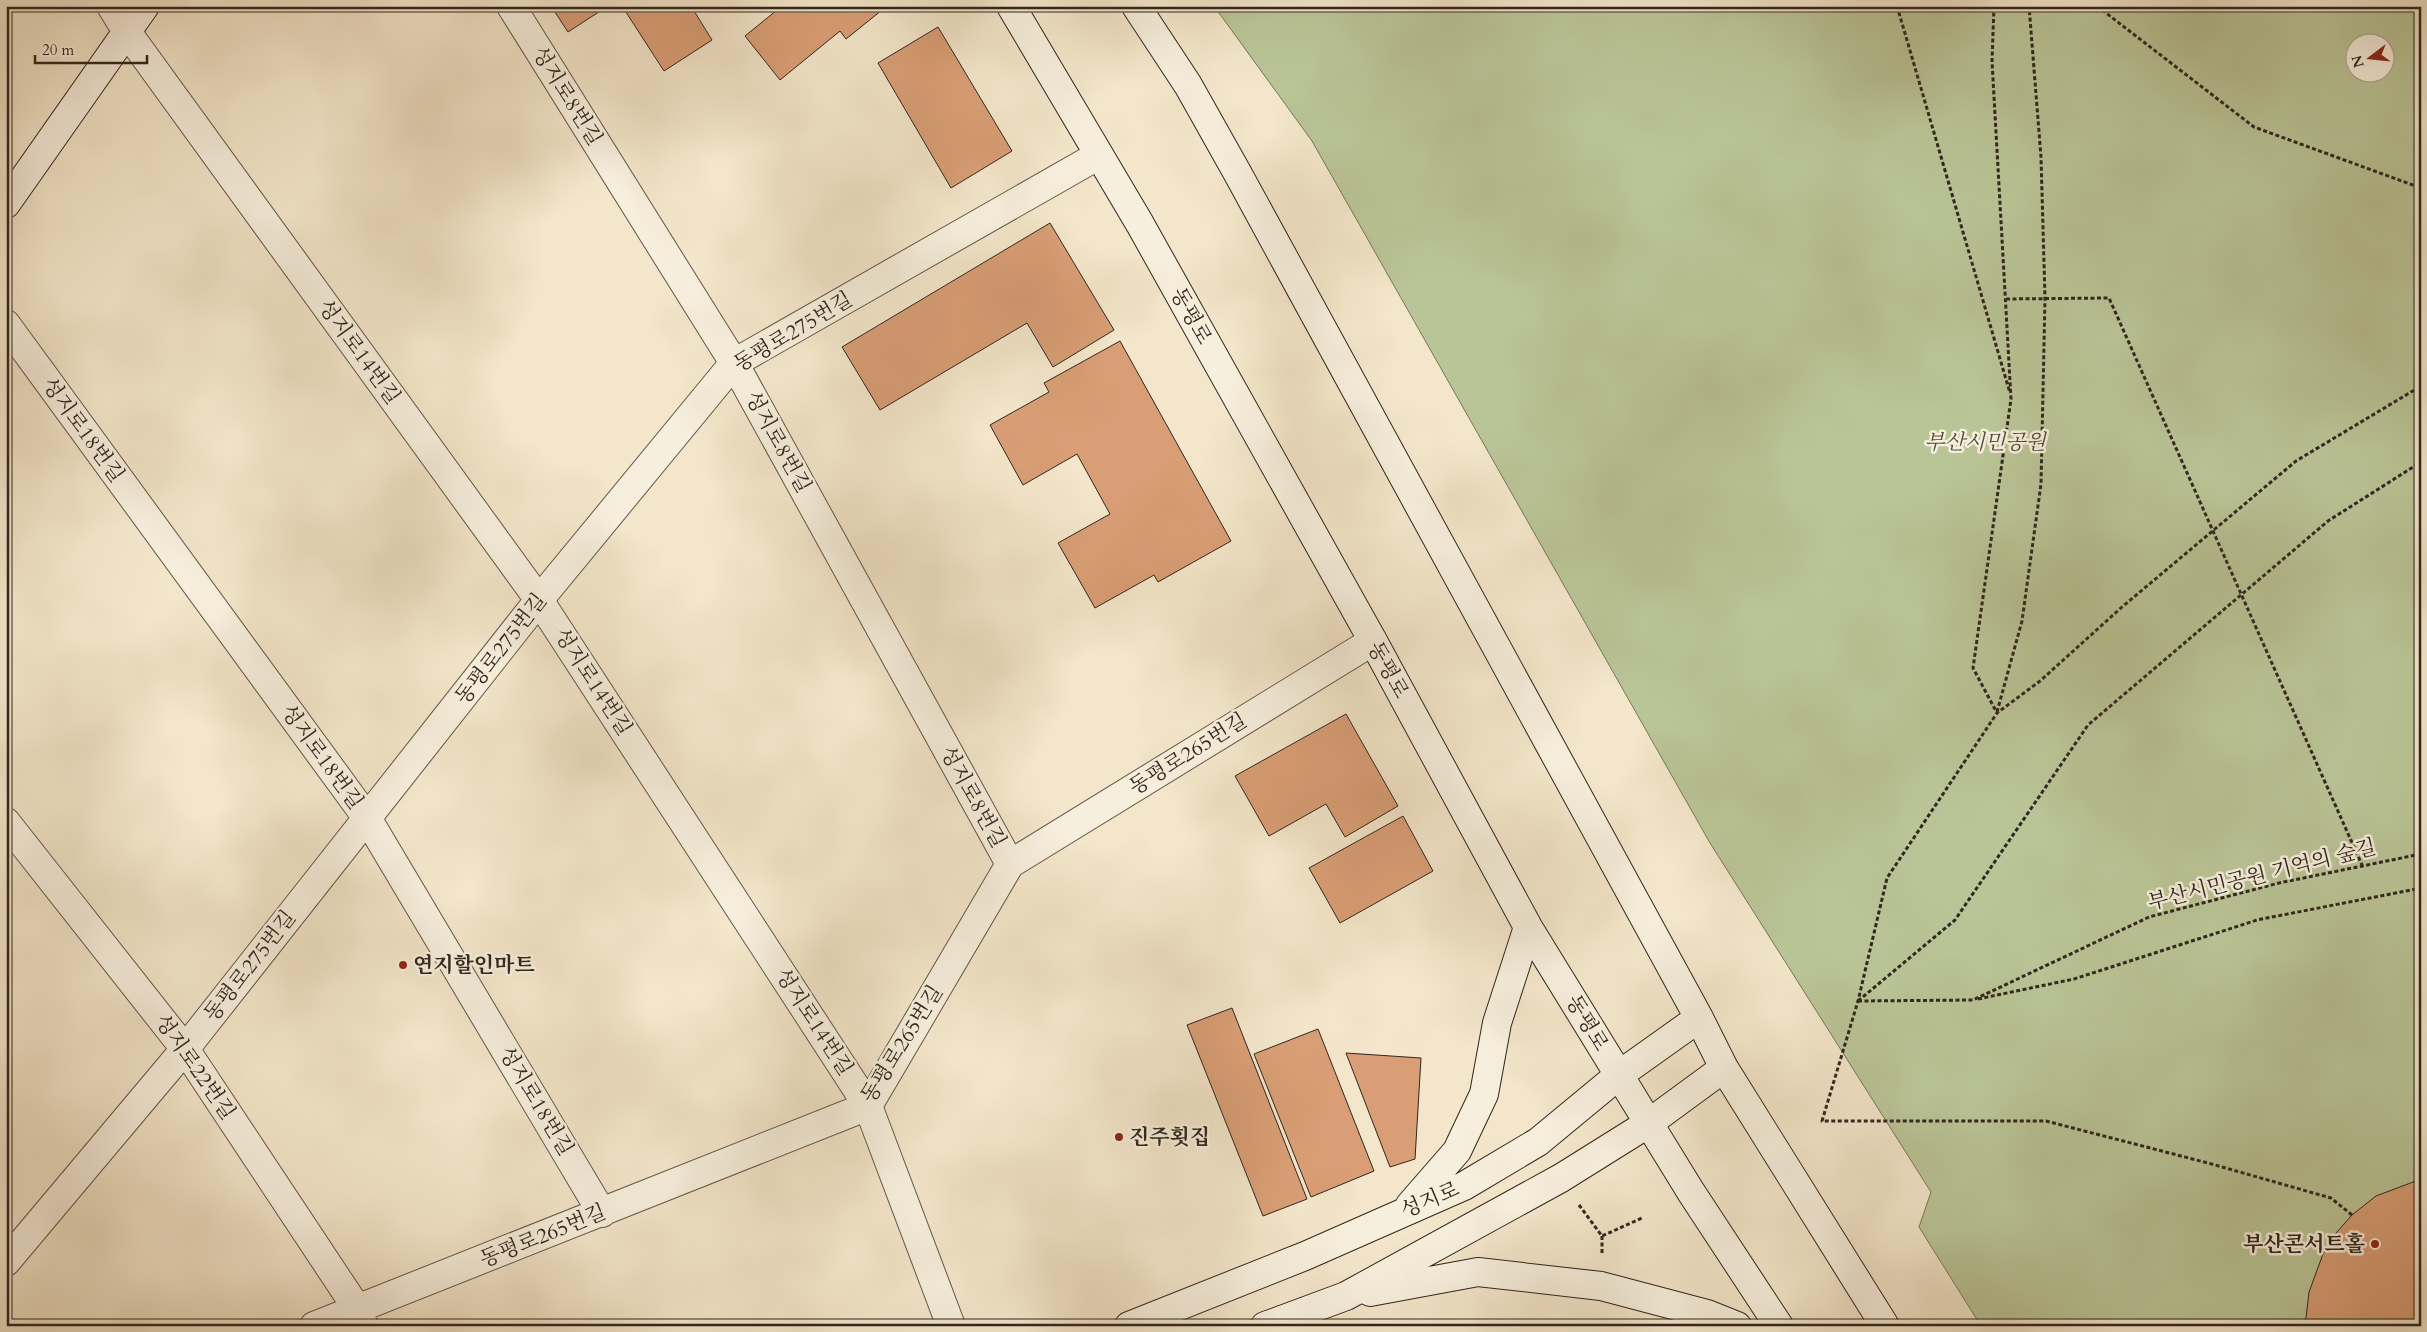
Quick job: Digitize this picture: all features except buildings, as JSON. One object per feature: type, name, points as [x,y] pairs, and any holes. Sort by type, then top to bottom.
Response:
[{"type":"street","name":"성지로14번길","points":[[111,6],[127,32],[539,600],[868,1106],[951,1326]]},
{"type":"street","points":[[6,204],[145,6]]},
{"type":"street","name":"성지로8번길","points":[[511,6],[734,363],[1010,864]]},
{"type":"street","name":"동평로","points":[[1010,6],[1140,224],[1373,641],[1528,927],[1690,1192],[1779,1326]]},
{"type":"street","points":[[1136,6],[1188,85],[1699,1018],[1724,1068],[1885,1326]]},
{"type":"street","name":"동평로275번길","points":[[6,1262],[185,1049],[539,600],[734,363],[1098,155]]},
{"type":"street","name":"성지로18번길","points":[[6,324],[367,818],[602,1213]]},
{"type":"street","name":"동평로265번길","points":[[314,1326],[361,1318],[602,1213],[868,1106],[1010,864],[1373,641]]},
{"type":"street","name":"성지로22번길","points":[[6,822],[185,1049],[361,1318]]},
{"type":"street","points":[[1406,1210],[1456,1152],[1484,1094],[1497,1023],[1528,927]]},
{"type":"street","name":"성지로","points":[[1129,1326],[1305,1256],[1464,1186],[1538,1142],[1619,1075],[1699,1018]]},
{"type":"street","name":"성지로","points":[[1265,1326],[1346,1296],[1561,1178],[1649,1123],[1724,1068]]},
{"type":"street","name":"성지로","points":[[1346,1296],[1478,1272],[1601,1286],[1707,1314],[1737,1326]]},
{"type":"path","points":[[1896,6],[2012,398]]},
{"type":"path","points":[[1994,6],[1992,61],[2012,398],[1973,668],[1997,713]]},
{"type":"path","points":[[2029,6],[2041,157],[2045,298],[2041,484],[2022,622],[1997,713],[1887,878],[1858,1001],[1822,1121],[2046,1121],[2208,1163],[2331,1198],[2352,1215]]},
{"type":"path","points":[[2097,6],[2254,127],[2421,188]]},
{"type":"path","points":[[2006,299],[2109,298],[2362,865]]},
{"type":"path","points":[[1997,713],[2040,682],[2122,607],[2296,461],[2421,386]]},
{"type":"path","points":[[1858,1001],[1955,920],[2088,725],[2328,521],[2421,462]]},
{"type":"path","name":"부산시민공원 기억의 숲길","points":[[1858,1001],[1973,1000],[2149,917],[2279,882],[2421,854]]},
{"type":"path","points":[[1973,1000],[2074,979],[2257,920],[2421,888]]},
{"type":"path","points":[[1577,1202],[1602,1236],[1642,1218]]},
{"type":"green space","name":"부산시민공원","points":[[1214,6],[2421,6],[2421,1326],[1981,1326],[1919,1227],[1931,1192],[1710,843],[1312,141]]},
{"type":"place","name":"연지할인마트","points":[[403,965]]},
{"type":"place","name":"진주횟집","points":[[1119,1137]]},
{"type":"place","name":"부산콘서트홀","points":[[2375,1244]]}]
